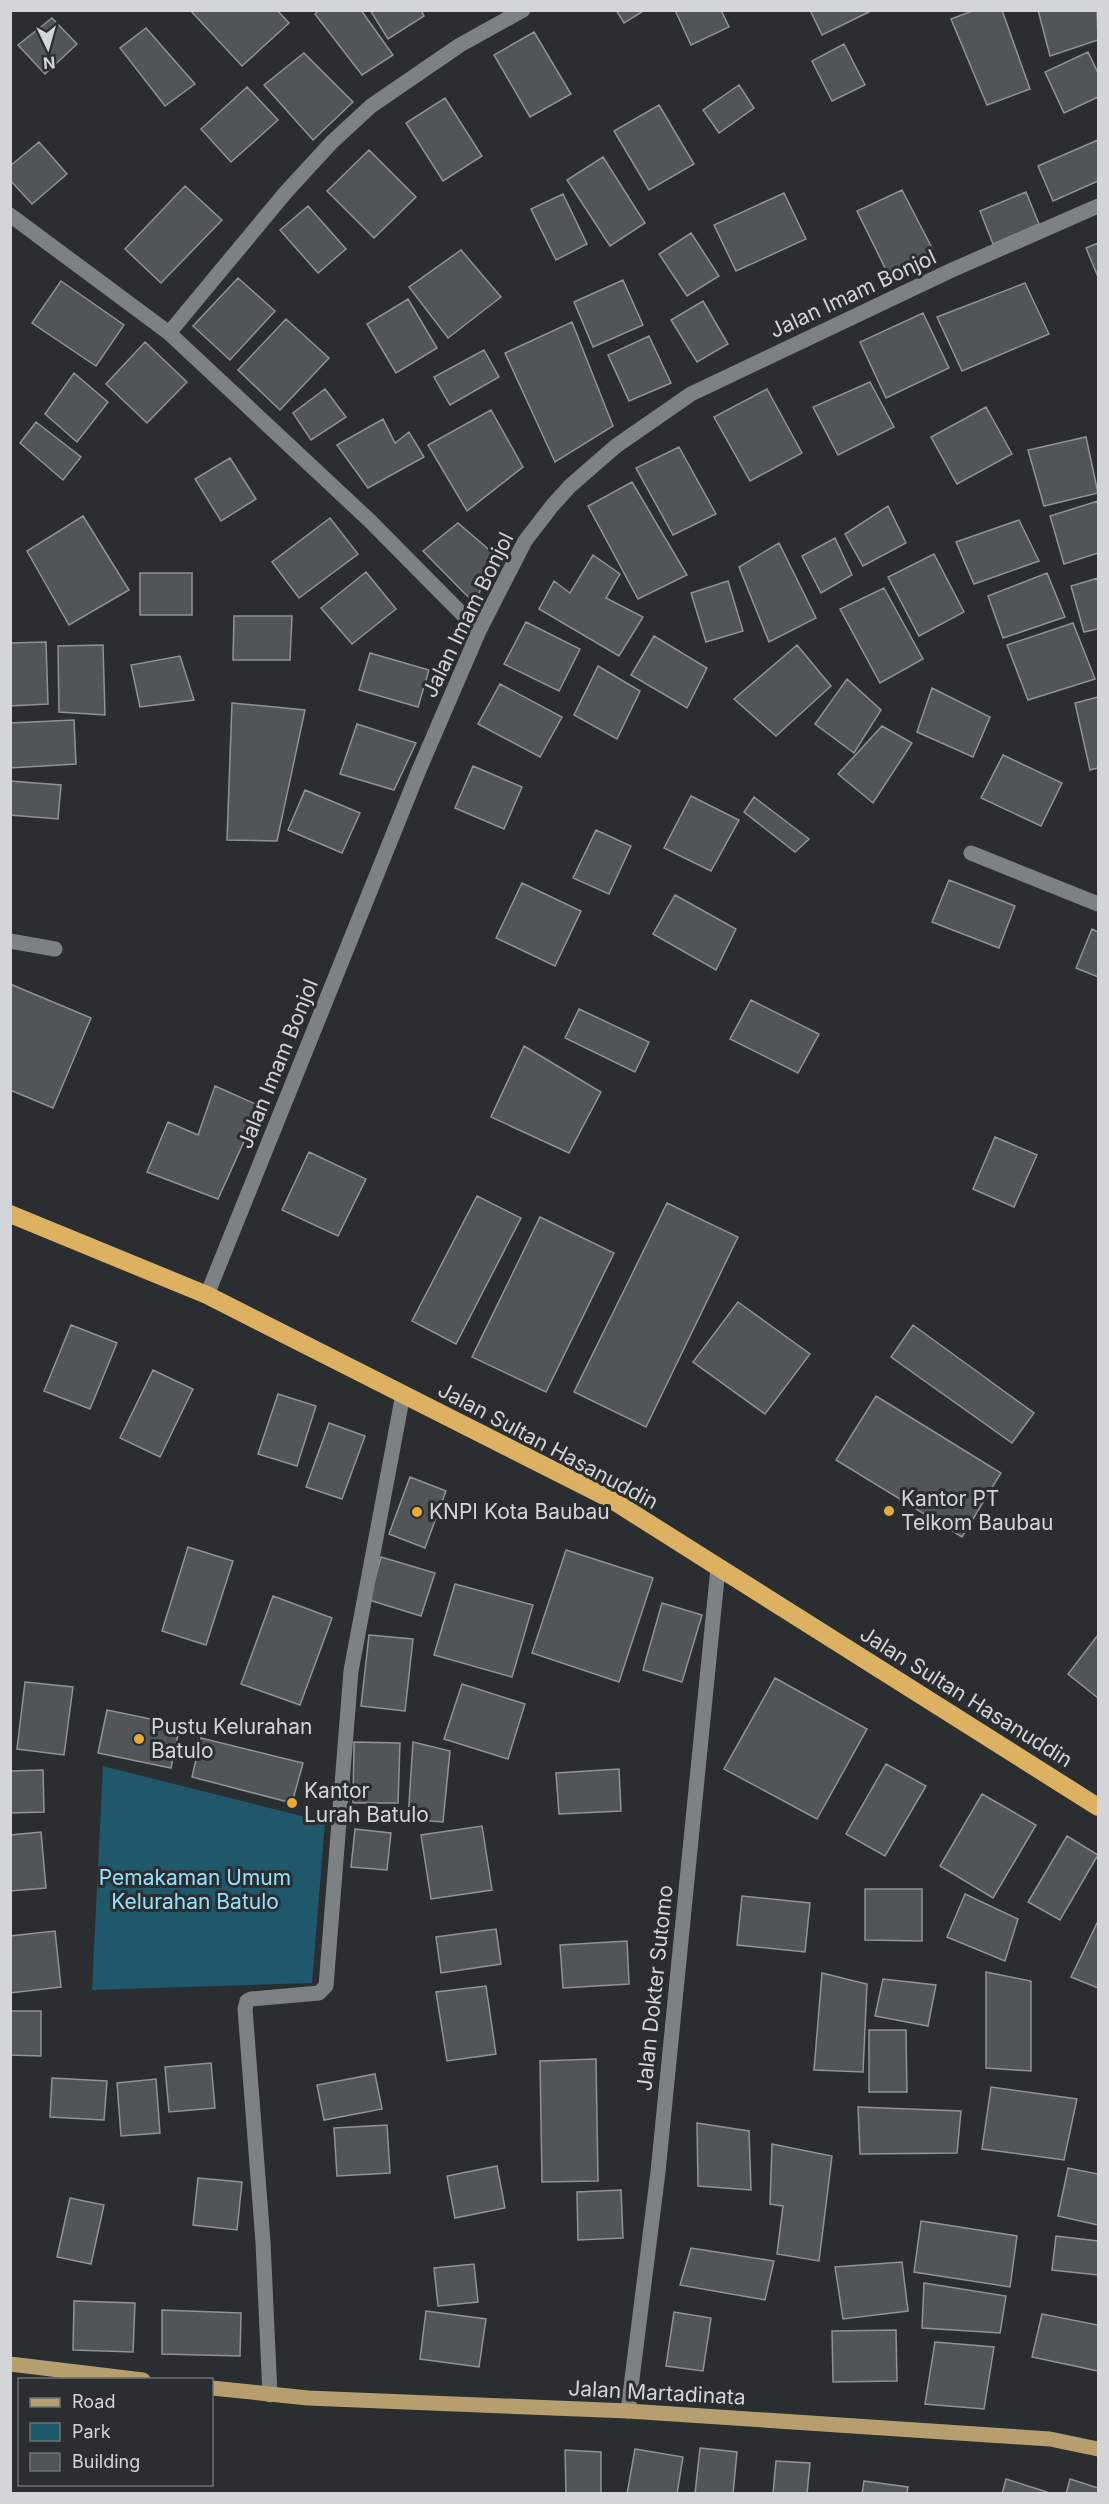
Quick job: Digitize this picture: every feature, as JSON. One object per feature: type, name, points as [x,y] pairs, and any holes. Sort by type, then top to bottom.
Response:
[{"type":"highway","name":"Jalan Sultan Hasanuddin","points":[[10,1214],[207,1295],[612,1500],[1098,1806]]},
{"type":"main road","points":[[10,2364],[134,2378]]},
{"type":"main road","name":"Jalan Martadinata","points":[[213,2388],[270,2395],[628,2411],[1050,2439],[1098,2449]]},
{"type":"street","points":[[169,333],[286,192],[332,142],[363,113],[460,45],[524,10]]},
{"type":"street","name":"Jalan Imam Bonjol","points":[[207,1295],[419,770],[480,631],[525,541],[552,506],[570,486],[616,446],[692,394],[952,270],[1098,206]]},
{"type":"street","points":[[10,215],[169,333],[369,520],[480,631]]},
{"type":"street","points":[[971,853],[1098,904]]},
{"type":"street","points":[[10,941],[55,949]]},
{"type":"street","points":[[270,2395],[263,2242],[245,2009],[247,2001],[251,1999],[319,1993],[326,1986],[351,1671],[403,1394]]},
{"type":"street","name":"Jalan Dokter Sutomo","points":[[628,2411],[658,2172],[718,1568]]},
{"type":"green space","name":"Pemakaman Umum Kelurahan Batulo","points":[[103,1766],[325,1822],[312,1983],[92,1990]]},
{"type":"building","points":[[190,10],[277,10],[289,23],[242,66]]},
{"type":"building","points":[[319,10],[361,10],[393,55],[362,75],[315,14]]},
{"type":"building","points":[[370,10],[421,10],[424,16],[388,39]]},
{"type":"building","points":[[616,10],[645,10],[624,23]]},
{"type":"building","points":[[675,10],[721,10],[729,27],[691,45]]},
{"type":"building","points":[[810,10],[873,10],[822,35]]},
{"type":"building","points":[[975,10],[1002,10],[1030,89],[987,105],[951,19]]},
{"type":"building","points":[[1038,10],[1097,10],[1098,40],[1050,56]]},
{"type":"building","points":[[52,18],[77,44],[45,74],[18,45]]},
{"type":"building","points":[[146,28],[195,84],[165,106],[120,48]]},
{"type":"building","points":[[534,32],[571,94],[530,117],[494,55]]},
{"type":"building","points":[[844,44],[865,85],[832,101],[812,61]]},
{"type":"building","points":[[1088,52],[1098,73],[1098,97],[1064,113],[1045,72]]},
{"type":"building","points":[[304,53],[353,102],[313,140],[264,85]]},
{"type":"building","points":[[739,85],[754,108],[719,133],[703,110]]},
{"type":"building","points":[[247,87],[278,120],[231,162],[201,129]]},
{"type":"building","points":[[445,98],[482,156],[443,181],[406,123]]},
{"type":"building","points":[[659,105],[694,164],[649,190],[614,131]]},
{"type":"building","points":[[1098,140],[1098,181],[1053,201],[1038,166]]},
{"type":"building","points":[[39,142],[67,174],[32,204],[10,180],[10,166]]},
{"type":"building","points":[[369,150],[416,197],[374,238],[327,191]]},
{"type":"building","points":[[603,157],[645,223],[610,246],[567,180]]},
{"type":"building","points":[[185,186],[222,220],[161,283],[125,249]]},
{"type":"building","points":[[902,190],[933,250],[887,272],[857,211]]},
{"type":"building","points":[[1026,192],[1039,224],[993,244],[980,211]]},
{"type":"building","points":[[784,193],[806,239],[736,271],[714,225]]},
{"type":"building","points":[[563,194],[587,244],[556,260],[531,209]]},
{"type":"building","points":[[308,206],[346,249],[318,273],[280,230]]},
{"type":"building","points":[[691,233],[719,276],[687,296],[659,254]]},
{"type":"building","points":[[1098,243],[1098,277],[1086,248]]},
{"type":"building","points":[[461,250],[501,297],[448,338],[409,287]]},
{"type":"building","points":[[238,278],[275,311],[230,360],[193,326]]},
{"type":"building","points":[[623,280],[643,325],[593,347],[574,302]]},
{"type":"building","points":[[61,281],[124,325],[96,366],[32,323]]},
{"type":"building","points":[[1025,283],[1049,334],[962,371],[937,317]]},
{"type":"building","points":[[408,299],[437,348],[396,373],[367,324]]},
{"type":"building","points":[[703,301],[728,344],[697,362],[671,320]]},
{"type":"building","points":[[923,313],[949,368],[886,398],[860,342]]},
{"type":"building","points":[[286,319],[329,358],[280,410],[238,370]]},
{"type":"building","points":[[572,322],[613,426],[555,462],[505,353]]},
{"type":"building","points":[[649,336],[671,383],[629,401],[608,355]]},
{"type":"building","points":[[145,342],[187,382],[147,423],[106,384]]},
{"type":"building","points":[[484,350],[499,377],[450,405],[434,377]]},
{"type":"building","points":[[74,373],[108,402],[77,442],[45,414]]},
{"type":"building","points":[[870,382],[894,427],[838,455],[813,407]]},
{"type":"building","points":[[325,389],[346,417],[311,440],[293,413]]},
{"type":"building","points":[[767,389],[802,453],[750,481],[714,417]]},
{"type":"building","points":[[986,407],[1012,454],[957,484],[931,437]]},
{"type":"building","points":[[491,410],[523,467],[467,511],[428,445]]},
{"type":"building","points":[[383,419],[395,443],[409,432],[424,457],[368,488],[337,445]]},
{"type":"building","points":[[36,422],[81,457],[63,480],[20,443]]},
{"type":"building","points":[[1086,437],[1098,493],[1044,506],[1028,450]]},
{"type":"building","points":[[679,447],[716,514],[673,535],[636,468]]},
{"type":"building","points":[[230,458],[256,499],[221,521],[195,479]]},
{"type":"building","points":[[632,482],[687,575],[638,599],[588,506]]},
{"type":"building","points":[[1098,501],[1098,553],[1064,564],[1050,516]]},
{"type":"building","points":[[888,506],[906,543],[863,566],[845,534]]},
{"type":"building","points":[[83,516],[129,590],[69,625],[27,551]]},
{"type":"building","points":[[330,518],[358,554],[299,598],[272,562]]},
{"type":"building","points":[[1019,520],[1039,561],[974,584],[956,542]]},
{"type":"building","points":[[458,523],[494,554],[475,604],[423,551]]},
{"type":"building","points":[[835,538],[852,575],[821,593],[802,556]]},
{"type":"building","points":[[779,543],[816,618],[769,642],[739,567]]},
{"type":"building","points":[[934,554],[964,612],[919,636],[888,577]]},
{"type":"building","points":[[593,555],[620,574],[606,598],[643,617],[619,656],[539,609],[554,581],[570,593]]},
{"type":"building","points":[[366,572],[396,609],[352,644],[321,608]]},
{"type":"building","points":[[140,573],[192,573],[192,615],[140,615]]},
{"type":"building","points":[[1047,573],[1065,617],[1003,638],[988,596]]},
{"type":"building","points":[[1098,578],[1098,629],[1084,632],[1071,586]]},
{"type":"building","points":[[728,581],[743,631],[706,642],[691,593]]},
{"type":"building","points":[[884,588],[923,659],[880,683],[840,609]]},
{"type":"building","points":[[234,616],[292,616],[290,660],[233,660]]},
{"type":"building","points":[[526,622],[580,649],[559,691],[504,664]]},
{"type":"building","points":[[1073,623],[1095,679],[1028,700],[1007,645]]},
{"type":"building","points":[[654,636],[707,668],[687,708],[631,675]]},
{"type":"building","points":[[46,642],[48,704],[10,706],[10,643]]},
{"type":"building","points":[[103,645],[105,715],[59,712],[58,646]]},
{"type":"building","points":[[797,645],[831,686],[776,736],[734,699]]},
{"type":"building","points":[[370,653],[429,670],[418,707],[359,690]]},
{"type":"building","points":[[180,656],[194,700],[140,707],[131,665]]},
{"type":"building","points":[[598,666],[640,691],[617,739],[574,715]]},
{"type":"building","points":[[847,679],[881,710],[854,753],[815,724]]},
{"type":"building","points":[[500,684],[562,717],[540,757],[478,724]]},
{"type":"building","points":[[932,688],[990,717],[973,757],[917,732]]},
{"type":"building","points":[[1098,697],[1098,768],[1090,770],[1075,703]]},
{"type":"building","points":[[232,703],[305,710],[277,841],[227,840]]},
{"type":"building","points":[[74,720],[76,764],[10,768],[10,723]]},
{"type":"building","points":[[357,724],[416,743],[394,790],[340,774]]},
{"type":"building","points":[[882,726],[912,743],[873,803],[838,774]]},
{"type":"building","points":[[1003,755],[1062,783],[1041,826],[981,798]]},
{"type":"building","points":[[473,766],[522,787],[504,829],[455,808]]},
{"type":"building","points":[[10,781],[61,785],[58,819],[10,815]]},
{"type":"building","points":[[305,790],[360,813],[342,853],[288,830]]},
{"type":"building","points":[[691,796],[739,820],[711,871],[664,848]]},
{"type":"building","points":[[754,797],[809,839],[795,852],[744,812]]},
{"type":"building","points":[[596,830],[631,846],[609,894],[573,878]]},
{"type":"building","points":[[949,880],[1015,906],[999,948],[932,922]]},
{"type":"building","points":[[522,883],[581,911],[555,966],[496,938]]},
{"type":"building","points":[[675,895],[736,929],[716,970],[653,934]]},
{"type":"building","points":[[1092,929],[1098,932],[1098,977],[1076,968]]},
{"type":"building","points":[[10,984],[91,1018],[53,1108],[10,1090]]},
{"type":"building","points":[[751,1000],[819,1034],[798,1073],[730,1039]]},
{"type":"building","points":[[579,1009],[649,1042],[635,1072],[565,1038]]},
{"type":"building","points":[[524,1046],[601,1092],[569,1153],[491,1117]]},
{"type":"building","points":[[215,1086],[260,1106],[218,1199],[147,1172],[168,1122],[198,1135]]},
{"type":"building","points":[[995,1137],[1037,1155],[1014,1207],[973,1189]]},
{"type":"building","points":[[309,1152],[366,1179],[338,1236],[282,1210]]},
{"type":"building","points":[[477,1196],[521,1218],[456,1344],[412,1321]]},
{"type":"building","points":[[667,1203],[738,1237],[646,1427],[574,1392]]},
{"type":"building","points":[[540,1217],[614,1253],[546,1392],[472,1357]]},
{"type":"building","points":[[738,1302],[810,1354],[765,1414],[693,1362]]},
{"type":"building","points":[[71,1325],[117,1343],[90,1409],[44,1391]]},
{"type":"building","points":[[913,1325],[1034,1413],[1012,1443],[891,1357]]},
{"type":"building","points":[[153,1370],[193,1389],[160,1457],[120,1438]]},
{"type":"building","points":[[278,1394],[316,1406],[297,1466],[258,1454]]},
{"type":"building","points":[[876,1396],[1001,1473],[962,1537],[836,1460]]},
{"type":"building","points":[[329,1423],[365,1436],[342,1499],[306,1487]]},
{"type":"building","name":"KNPI Kota Baubau","points":[[410,1477],[446,1491],[425,1548],[389,1534]]},
{"type":"building","points":[[188,1547],[233,1561],[206,1645],[162,1631]]},
{"type":"building","points":[[566,1550],[653,1578],[619,1682],[532,1653]]},
{"type":"building","points":[[381,1557],[435,1573],[421,1616],[369,1600]]},
{"type":"building","points":[[455,1584],[533,1605],[512,1677],[434,1655]]},
{"type":"building","points":[[273,1596],[332,1618],[300,1705],[241,1684]]},
{"type":"building","points":[[662,1603],[702,1615],[682,1682],[643,1670]]},
{"type":"building","points":[[369,1635],[413,1639],[405,1711],[361,1706]]},
{"type":"building","points":[[1098,1635],[1098,1698],[1068,1674]]},
{"type":"building","points":[[775,1678],[867,1729],[817,1819],[724,1769]]},
{"type":"building","points":[[25,1682],[73,1687],[64,1755],[17,1749]]},
{"type":"building","points":[[462,1684],[525,1704],[508,1759],[444,1739]]},
{"type":"building","name":"Pustu Kelurahan Batulo","points":[[107,1710],[180,1725],[171,1768],[98,1753]]},
{"type":"building","points":[[201,1738],[303,1763],[292,1803],[192,1777]]},
{"type":"building","points":[[354,1742],[400,1743],[398,1803],[353,1803]]},
{"type":"building","points":[[413,1742],[450,1751],[443,1822],[408,1819]]},
{"type":"building","points":[[886,1764],[926,1786],[885,1856],[846,1834]]},
{"type":"building","points":[[619,1769],[621,1811],[559,1814],[556,1773]]},
{"type":"building","points":[[43,1770],[44,1812],[10,1813],[10,1771]]},
{"type":"building","points":[[982,1794],[1036,1825],[993,1898],[940,1866]]},
{"type":"building","points":[[482,1826],[492,1890],[431,1899],[421,1835]]},
{"type":"building","points":[[355,1829],[391,1833],[387,1870],[351,1867]]},
{"type":"building","points":[[41,1832],[46,1888],[10,1891],[10,1835]]},
{"type":"building","points":[[1067,1836],[1098,1855],[1060,1920],[1028,1902]]},
{"type":"building","points":[[865,1889],[922,1889],[922,1941],[865,1940]]},
{"type":"building","points":[[965,1894],[1018,1919],[1005,1961],[947,1937]]},
{"type":"building","points":[[742,1896],[810,1903],[805,1952],[737,1945]]},
{"type":"building","points":[[1098,1921],[1098,1988],[1071,1977]]},
{"type":"building","points":[[496,1929],[501,1964],[441,1973],[436,1937]]},
{"type":"building","points":[[55,1931],[61,1987],[10,1993],[10,1936]]},
{"type":"building","points":[[627,1941],[629,1984],[563,1988],[560,1945]]},
{"type":"building","points":[[986,1972],[1031,1981],[1031,2071],[986,2068]]},
{"type":"building","points":[[822,1973],[867,1984],[863,2072],[814,2070]]},
{"type":"building","points":[[883,1979],[936,1985],[928,2026],[875,2016]]},
{"type":"building","points":[[486,1986],[496,2054],[447,2061],[436,1992]]},
{"type":"building","points":[[10,2011],[41,2011],[41,2056],[10,2055]]},
{"type":"building","points":[[869,2030],[906,2030],[907,2092],[869,2092]]},
{"type":"building","points":[[596,2059],[598,2181],[542,2182],[540,2061]]},
{"type":"building","points":[[211,2063],[215,2108],[169,2112],[165,2067]]},
{"type":"building","points":[[375,2074],[382,2109],[324,2120],[317,2085]]},
{"type":"building","points":[[52,2078],[107,2081],[104,2120],[50,2117]]},
{"type":"building","points":[[156,2079],[160,2133],[121,2136],[117,2083]]},
{"type":"building","points":[[991,2087],[1077,2099],[1064,2160],[982,2149]]},
{"type":"building","points":[[858,2107],[961,2111],[957,2153],[860,2154]]},
{"type":"building","points":[[697,2123],[749,2131],[751,2190],[698,2186]]},
{"type":"building","points":[[387,2125],[390,2173],[337,2176],[334,2128]]},
{"type":"building","points":[[772,2144],[832,2156],[819,2261],[777,2254],[783,2206],[770,2204]]},
{"type":"building","points":[[497,2166],[505,2208],[455,2218],[447,2176]]},
{"type":"building","points":[[1068,2168],[1098,2174],[1098,2225],[1058,2216]]},
{"type":"building","points":[[198,2178],[242,2182],[237,2230],[193,2225]]},
{"type":"building","points":[[621,2190],[623,2238],[578,2240],[577,2192]]},
{"type":"building","points":[[70,2198],[104,2205],[91,2264],[57,2257]]},
{"type":"building","points":[[921,2221],[1017,2236],[1010,2287],[914,2272]]},
{"type":"building","points":[[1056,2236],[1098,2241],[1098,2275],[1052,2270]]},
{"type":"building","points":[[691,2248],[774,2261],[765,2300],[680,2285]]},
{"type":"building","points":[[902,2262],[908,2311],[843,2319],[835,2267]]},
{"type":"building","points":[[474,2264],[478,2302],[438,2306],[434,2268]]},
{"type":"building","points":[[924,2283],[1006,2296],[1000,2333],[922,2328]]},
{"type":"building","points":[[74,2301],[135,2303],[133,2352],[73,2350]]},
{"type":"building","points":[[162,2310],[241,2313],[240,2356],[162,2354]]},
{"type":"building","points":[[426,2311],[486,2319],[479,2367],[420,2359]]},
{"type":"building","points":[[674,2312],[711,2318],[703,2371],[666,2366]]},
{"type":"building","points":[[1042,2314],[1098,2325],[1098,2371],[1032,2357]]},
{"type":"building","points":[[896,2330],[897,2381],[833,2382],[832,2331]]},
{"type":"building","points":[[935,2342],[994,2347],[984,2409],[925,2404]]},
{"type":"building","points":[[700,2448],[737,2452],[733,2494],[695,2494]]},
{"type":"building","points":[[635,2449],[683,2457],[677,2494],[627,2494]]},
{"type":"building","points":[[565,2450],[601,2452],[601,2494],[566,2494]]},
{"type":"building","points":[[776,2461],[810,2463],[807,2494],[773,2494]]},
{"type":"building","points":[[1006,2479],[1047,2492],[1046,2494],[1002,2494]]},
{"type":"building","points":[[1070,2479],[1098,2488],[1098,2494],[1066,2494]]},
{"type":"building","points":[[864,2481],[908,2487],[907,2494],[862,2494]]},
{"type":"place","name":"Kantor PT Telkom Baubau","points":[[889,1511]]},
{"type":"place","name":"KNPI Kota Baubau","points":[[417,1512]]},
{"type":"place","name":"Pustu Kelurahan Batulo","points":[[139,1739]]},
{"type":"place","name":"Kantor Lurah Batulo","points":[[292,1803]]}]
